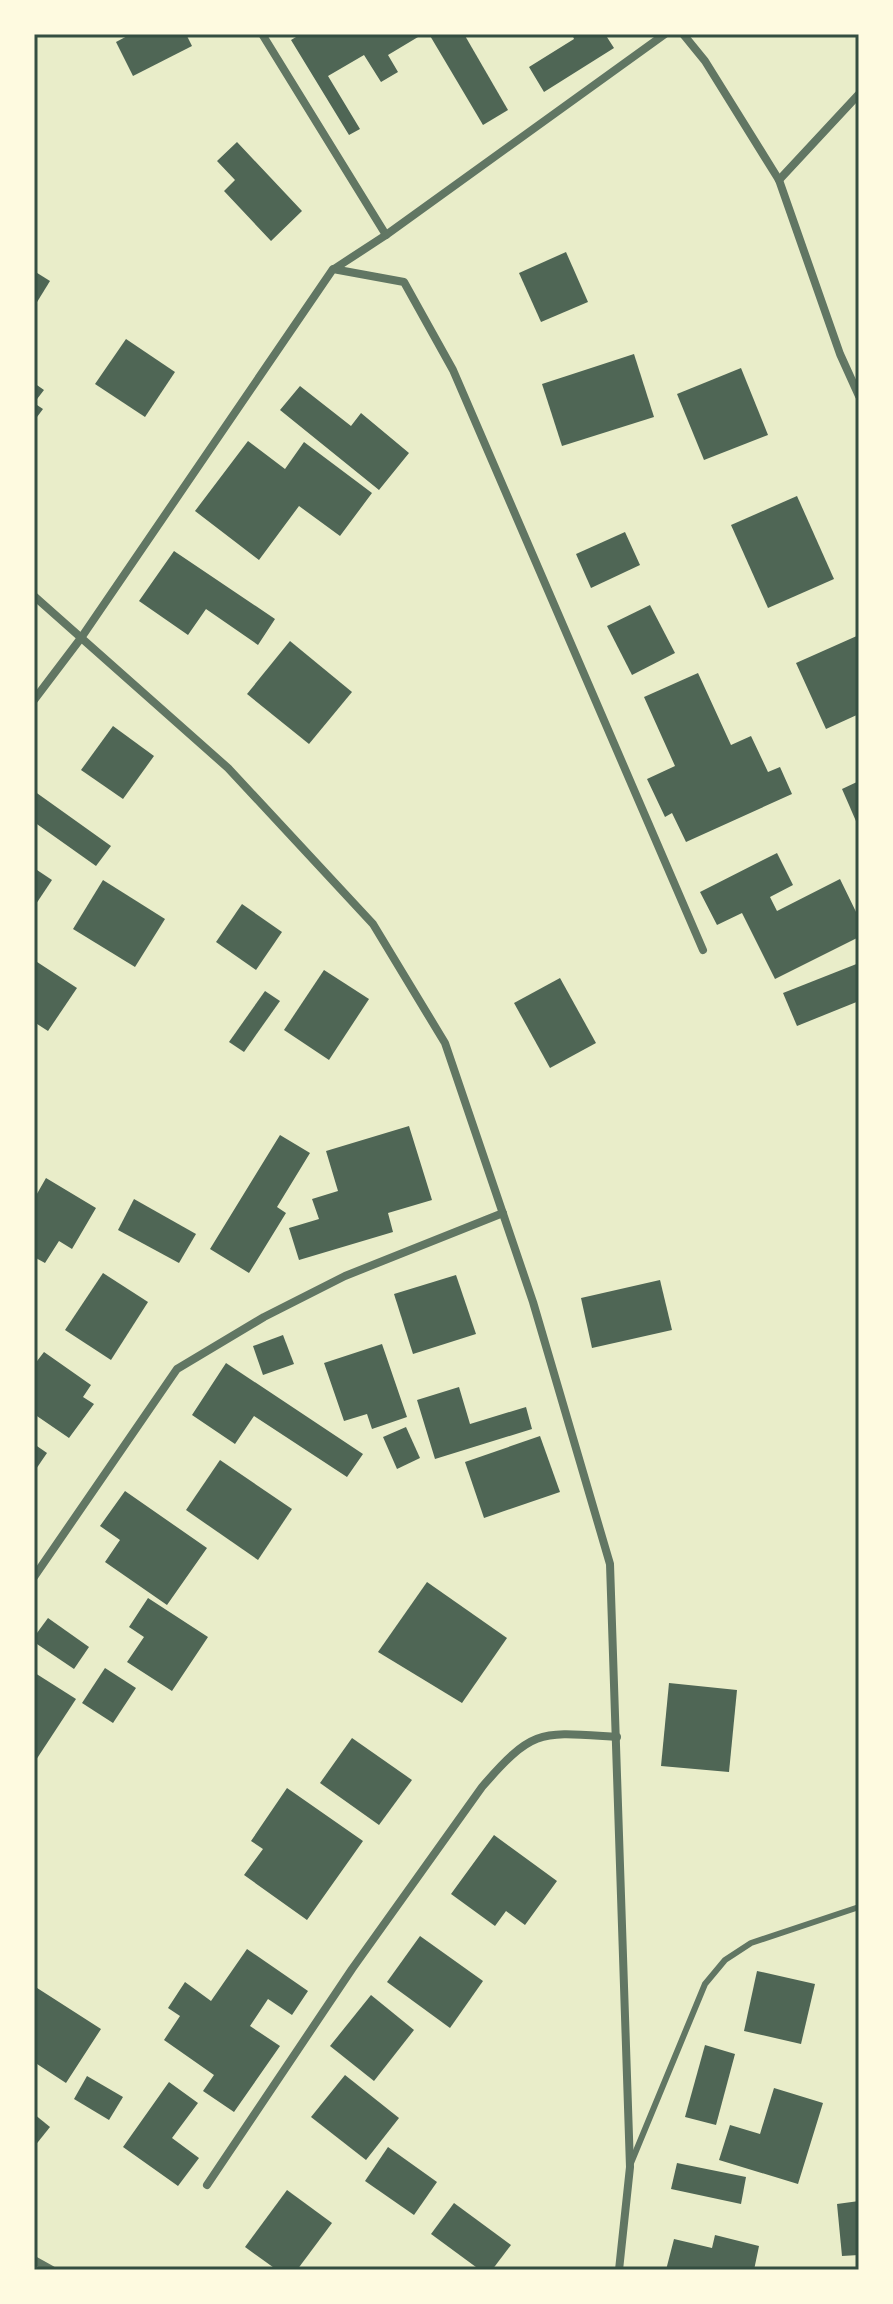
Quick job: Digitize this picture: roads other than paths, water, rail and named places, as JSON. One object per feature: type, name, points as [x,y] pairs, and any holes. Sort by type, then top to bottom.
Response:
[{"type":"street","points":[[262,34],[386,235]]},
{"type":"street","points":[[34,700],[81,638],[333,269],[386,235],[665,34]]},
{"type":"street","points":[[683,34],[705,61],[779,180],[840,354],[859,396]]},
{"type":"street","points":[[779,180],[859,94]]},
{"type":"street","points":[[333,269],[404,282],[453,370],[703,950]]},
{"type":"street","points":[[34,596],[228,768],[373,924],[445,1043],[533,1302],[610,1564],[630,2167],[619,2270]]},
{"type":"street","points":[[34,1577],[177,1369],[264,1317],[345,1276],[503,1213]]},
{"type":"street","points":[[207,2185],[352,1969],[482,1787],[505,1761],[524,1743],[541,1736],[617,1737]]},
{"type":"street","points":[[34,2260],[52,2270]]},
{"type":"lane","points":[[630,2167],[705,1984],[725,1960],[751,1943],[859,1907]]}]
